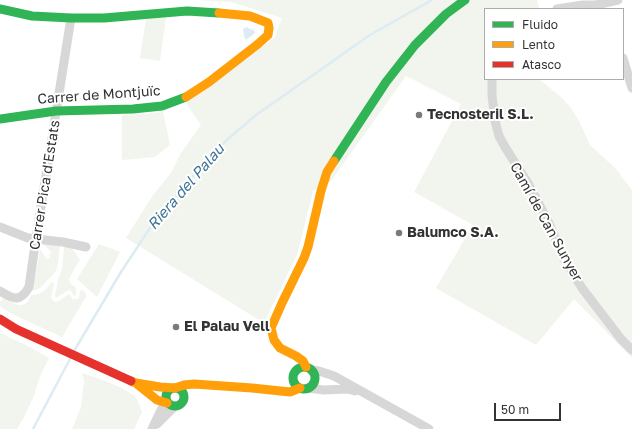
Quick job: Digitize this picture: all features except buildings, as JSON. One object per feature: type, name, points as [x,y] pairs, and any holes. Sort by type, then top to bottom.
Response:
[{"type":"street","points":[[175,404],[165,397],[167,391],[184,385],[219,385],[290,392],[310,387],[315,377],[303,361],[280,348],[274,340],[271,328],[306,253],[327,172],[386,82],[414,45],[446,14],[465,0]]},
{"type":"street","points":[[564,8],[583,5],[597,7],[618,0]]},
{"type":"street","points":[[0,9],[32,16],[71,18]]},
{"type":"street","name":"Carrer de Montjuïc","points":[[0,119],[56,111],[133,109],[162,106],[186,97],[209,82],[268,35],[269,28],[268,24],[250,16],[187,11],[104,18],[71,18]]},
{"type":"street","name":"Carrer Pica d'Estats","points":[[0,291],[13,298],[18,298],[25,294],[29,287],[71,18]]},
{"type":"street","points":[[624,61],[632,88]]},
{"type":"street","name":"Camí de Can Sunyer","points":[[492,80],[495,121],[505,147],[529,185],[549,223],[564,259],[582,288],[621,339],[632,350]]},
{"type":"street","points":[[0,227],[28,238],[64,242],[86,247]]},
{"type":"street","points":[[0,319],[16,329],[136,383],[178,388],[184,395],[153,428]]},
{"type":"street","points":[[286,351],[296,370]]},
{"type":"street","points":[[368,395],[347,389],[324,390],[296,386],[293,380],[294,373],[302,366],[334,376],[368,395],[428,429]]},
{"type":"street","points":[[274,390],[286,386],[293,380]]},
{"type":"street","points":[[136,383],[157,400],[175,404]]},
{"type":"street","points":[[153,428],[163,406],[175,404],[203,389],[219,385]]},
{"type":"street","points":[[157,400],[159,414]]},
{"type":"shaded area","points":[[197,0],[537,0],[538,8],[484,8],[484,80],[540,80],[561,97],[571,108],[590,145],[615,168],[632,190],[632,358],[574,299],[536,345],[436,288],[473,225],[414,192],[461,104],[406,76],[331,181],[313,191],[297,255],[264,323],[126,238],[153,195],[171,173],[181,153],[201,125],[186,103],[275,37],[282,18],[231,2]]},
{"type":"shaded area","points":[[166,17],[160,61],[140,58],[146,19]]},
{"type":"shaded area","points":[[247,27],[254,30],[255,33],[246,40],[243,29]]},
{"type":"shaded area","points":[[163,112],[170,145],[155,157],[122,160],[122,115]]},
{"type":"shaded area","points":[[41,243],[60,246],[58,264],[56,271],[40,288],[33,291],[40,250],[46,259],[50,258],[49,255],[51,253],[50,250]]},
{"type":"shaded area","points":[[99,244],[120,252],[97,297],[77,279]]},
{"type":"shaded area","points":[[64,247],[72,248],[80,259],[69,279],[70,283],[76,288],[76,295],[74,296],[69,290],[56,298],[55,295],[62,269]]},
{"type":"shaded area","points":[[52,282],[54,283],[51,298],[55,302],[69,294],[72,299],[77,299],[79,298],[81,290],[86,294],[86,297],[62,337],[14,315],[0,306],[0,302],[3,298],[15,304],[23,305],[29,300],[31,295],[42,292]]},
{"type":"shaded area","points":[[0,333],[49,358],[40,376],[34,396],[17,429],[0,429]]},
{"type":"shaded area","points":[[82,373],[125,390],[135,397],[142,412],[134,429],[72,429],[81,407],[84,381]]},
{"type":"waterway","name":"Riera del Palau","points":[[74,351],[121,272],[150,228],[214,151],[256,115],[370,35],[432,0]]},
{"type":"waterway","name":"Riera del Palau","points":[[33,429],[71,357]]},
{"type":"traffic: fast","points":[[334,161],[386,82],[415,45],[446,14],[465,0]]},
{"type":"traffic: fast","points":[[0,9],[32,16],[71,18],[104,18],[187,11],[219,13]]},
{"type":"traffic: fast","points":[[0,119],[56,111],[133,109],[162,106],[186,97]]},
{"type":"traffic: fast","points":[[304,367],[312,370],[315,378],[312,386],[304,389],[296,386],[293,378],[296,370],[304,367]]},
{"type":"traffic: fast","points":[[171,388],[179,388],[184,393],[184,397],[182,404],[179,406],[171,406],[166,401],[166,393],[171,388]]},
{"type":"traffic: slow","points":[[186,97],[209,82],[268,35],[268,23],[250,16],[219,13]]},
{"type":"traffic: slow","points":[[306,367],[303,361],[280,348],[274,340],[271,328],[304,258],[321,191],[327,172],[334,161]]},
{"type":"traffic: slow","points":[[131,381],[160,387],[175,388],[194,384],[290,392],[300,388]]},
{"type":"traffic: slow","points":[[137,384],[157,400],[167,403]]},
{"type":"traffic: jam","points":[[0,319],[16,329],[131,381]]},
{"type":"place","name":"Tecnosteril S.L.","points":[[419,115]]},
{"type":"place","name":"Balumco S.A.","points":[[399,233]]},
{"type":"place","name":"El Palau Vell","points":[[176,327]]}]
